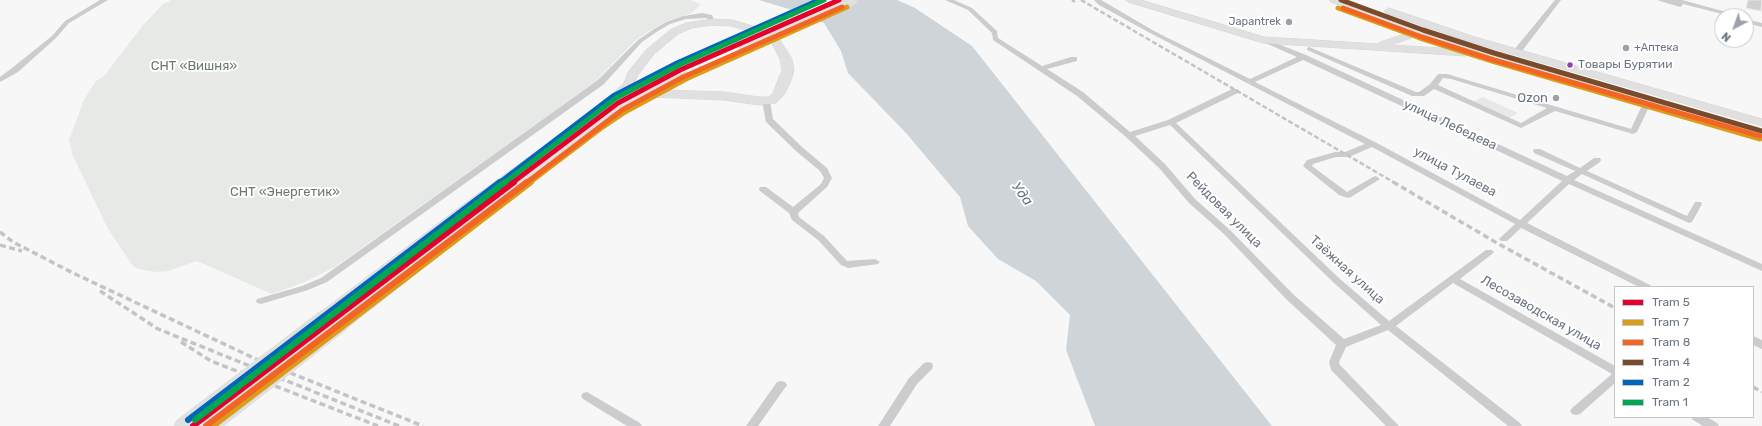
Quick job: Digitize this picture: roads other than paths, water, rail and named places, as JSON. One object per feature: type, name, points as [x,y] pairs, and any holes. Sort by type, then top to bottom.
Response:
[{"type":"main road","points":[[210,426],[602,122],[649,93],[740,45],[833,0]]},
{"type":"main road","points":[[632,74],[649,78],[658,76],[740,45],[851,0]]},
{"type":"main road","name":"улица Лебедева","points":[[1131,0],[1263,40]]},
{"type":"main road","points":[[1334,0],[1420,32],[1489,55],[1762,134]]},
{"type":"main road","points":[[1359,0],[1430,26],[1502,49],[1762,123]]},
{"type":"main road","points":[[1380,17],[1396,29],[1398,38],[1396,41]]},
{"type":"main road","points":[[612,102],[629,84],[632,74],[650,52],[674,32],[690,25],[712,22],[732,23],[749,28],[776,42],[786,59],[788,70],[785,81],[778,95],[772,100],[766,101],[724,96],[649,93]]},
{"type":"main road","points":[[1361,46],[1396,41],[1420,32],[1430,26]]},
{"type":"main road","points":[[1263,40],[1314,46],[1361,46],[1489,55],[1502,49]]},
{"type":"main road","points":[[182,426],[473,204],[612,102],[658,76]]},
{"type":"street","points":[[0,80],[15,70],[54,37],[68,22],[105,0]]},
{"type":"street","name":"Рейдовая улица","points":[[948,0],[970,9],[995,32],[995,39],[1080,94],[1129,135],[1162,166],[1192,201],[1227,232],[1290,297],[1342,344]]},
{"type":"street","name":"улица Тулаева","points":[[1097,0],[1152,32],[1251,81],[1521,224],[1645,286]]},
{"type":"street","points":[[1516,53],[1558,0]]},
{"type":"street","points":[[1660,0],[1714,11]]},
{"type":"street","points":[[1674,0],[1714,13]]},
{"type":"street","points":[[261,301],[305,288],[324,280],[601,82],[640,41],[656,30],[668,23],[685,17],[702,15],[710,16],[712,22]]},
{"type":"street","name":"улица Лебедева","points":[[1263,40],[1304,57],[1568,180],[1762,268]]},
{"type":"street","points":[[1251,81],[1304,57],[1314,46],[1415,94],[1421,94],[1432,86],[1441,76],[1446,76],[1633,132],[1648,101]]},
{"type":"street","points":[[1041,69],[1074,59]]},
{"type":"street","points":[[1432,86],[1521,126],[1554,108]]},
{"type":"street","points":[[1129,135],[1170,122],[1235,91]]},
{"type":"street","points":[[766,101],[768,120],[824,170],[828,178],[824,185],[793,212]]},
{"type":"street","name":"Таёжная улица","points":[[1170,122],[1337,281],[1389,326],[1516,426]]},
{"type":"street","points":[[1372,144],[1346,155],[1335,154],[1310,162],[1307,166],[1342,194],[1348,195],[1376,178]]},
{"type":"street","points":[[1537,151],[1689,220],[1698,204]]},
{"type":"street","points":[[1504,238],[1568,180],[1597,160]]},
{"type":"street","points":[[763,189],[793,212],[795,218],[821,238],[844,263],[848,265],[876,262]]},
{"type":"street","points":[[1393,426],[1335,367],[1334,362],[1342,344],[1389,326],[1489,252]]},
{"type":"street","name":"Лесозаводская улица","points":[[1453,279],[1614,369]]},
{"type":"street","points":[[884,426],[913,381],[928,366]]},
{"type":"street","points":[[1576,411],[1614,369]]},
{"type":"street","points":[[752,426],[781,385]]},
{"type":"street","points":[[586,396],[636,426]]},
{"type":"street","points":[[1699,418],[1713,426]]},
{"type":"water","name":"Уда","points":[[759,0],[897,0],[915,8],[972,46],[1272,426],[1095,426],[1066,350],[1070,315],[1036,281],[998,259],[968,226],[960,197],[906,133],[848,73],[841,51],[824,23],[792,10]]},
{"type":"railway","points":[[1081,0],[1395,183]]},
{"type":"railway","points":[[1393,182],[1497,243],[1614,307]]},
{"type":"railway","points":[[0,232],[13,242],[73,273],[258,360],[423,426]]},
{"type":"railway","points":[[0,245],[22,251]]},
{"type":"railway","points":[[100,291],[158,329],[399,426]]},
{"type":"railway","points":[[181,342],[211,361],[378,426]]},
{"type":"railway","points":[[1754,388],[1762,392]]},
{"type":"tram line","name":"2","points":[[188,420],[613,96],[677,63],[819,0]]},
{"type":"tram line","name":"1","points":[[195,420],[616,98],[679,65],[824,0]]},
{"type":"tram line","name":"5","points":[[193,426],[618,103],[680,70],[839,0]]},
{"type":"tram line","name":"4","points":[[1341,0],[1423,30],[1494,53],[1762,131]]},
{"type":"tram line","name":"8","points":[[206,426],[622,110],[683,77],[842,7]]},
{"type":"tram line","name":"7","points":[[213,426],[600,129],[625,112],[686,79],[847,7]]},
{"type":"tram line","name":"7","points":[[1338,8],[1420,38],[1492,61],[1760,139]]},
{"type":"tram line","name":"8","points":[[1343,8],[1422,37],[1494,60],[1760,136]]},
{"type":"place","name":"Japantrek","points":[[1289,22]]},
{"type":"place","name":"+Аптека","points":[[1626,48]]},
{"type":"place","name":"Товары Бурятии","points":[[1570,65]]},
{"type":"place","name":"Ozon","points":[[1556,98]]},
{"type":"park label","name":"СНТ «Вишня»","points":[[194,66]]},
{"type":"park label","name":"СНТ «Энергетик»","points":[[285,192]]}]
